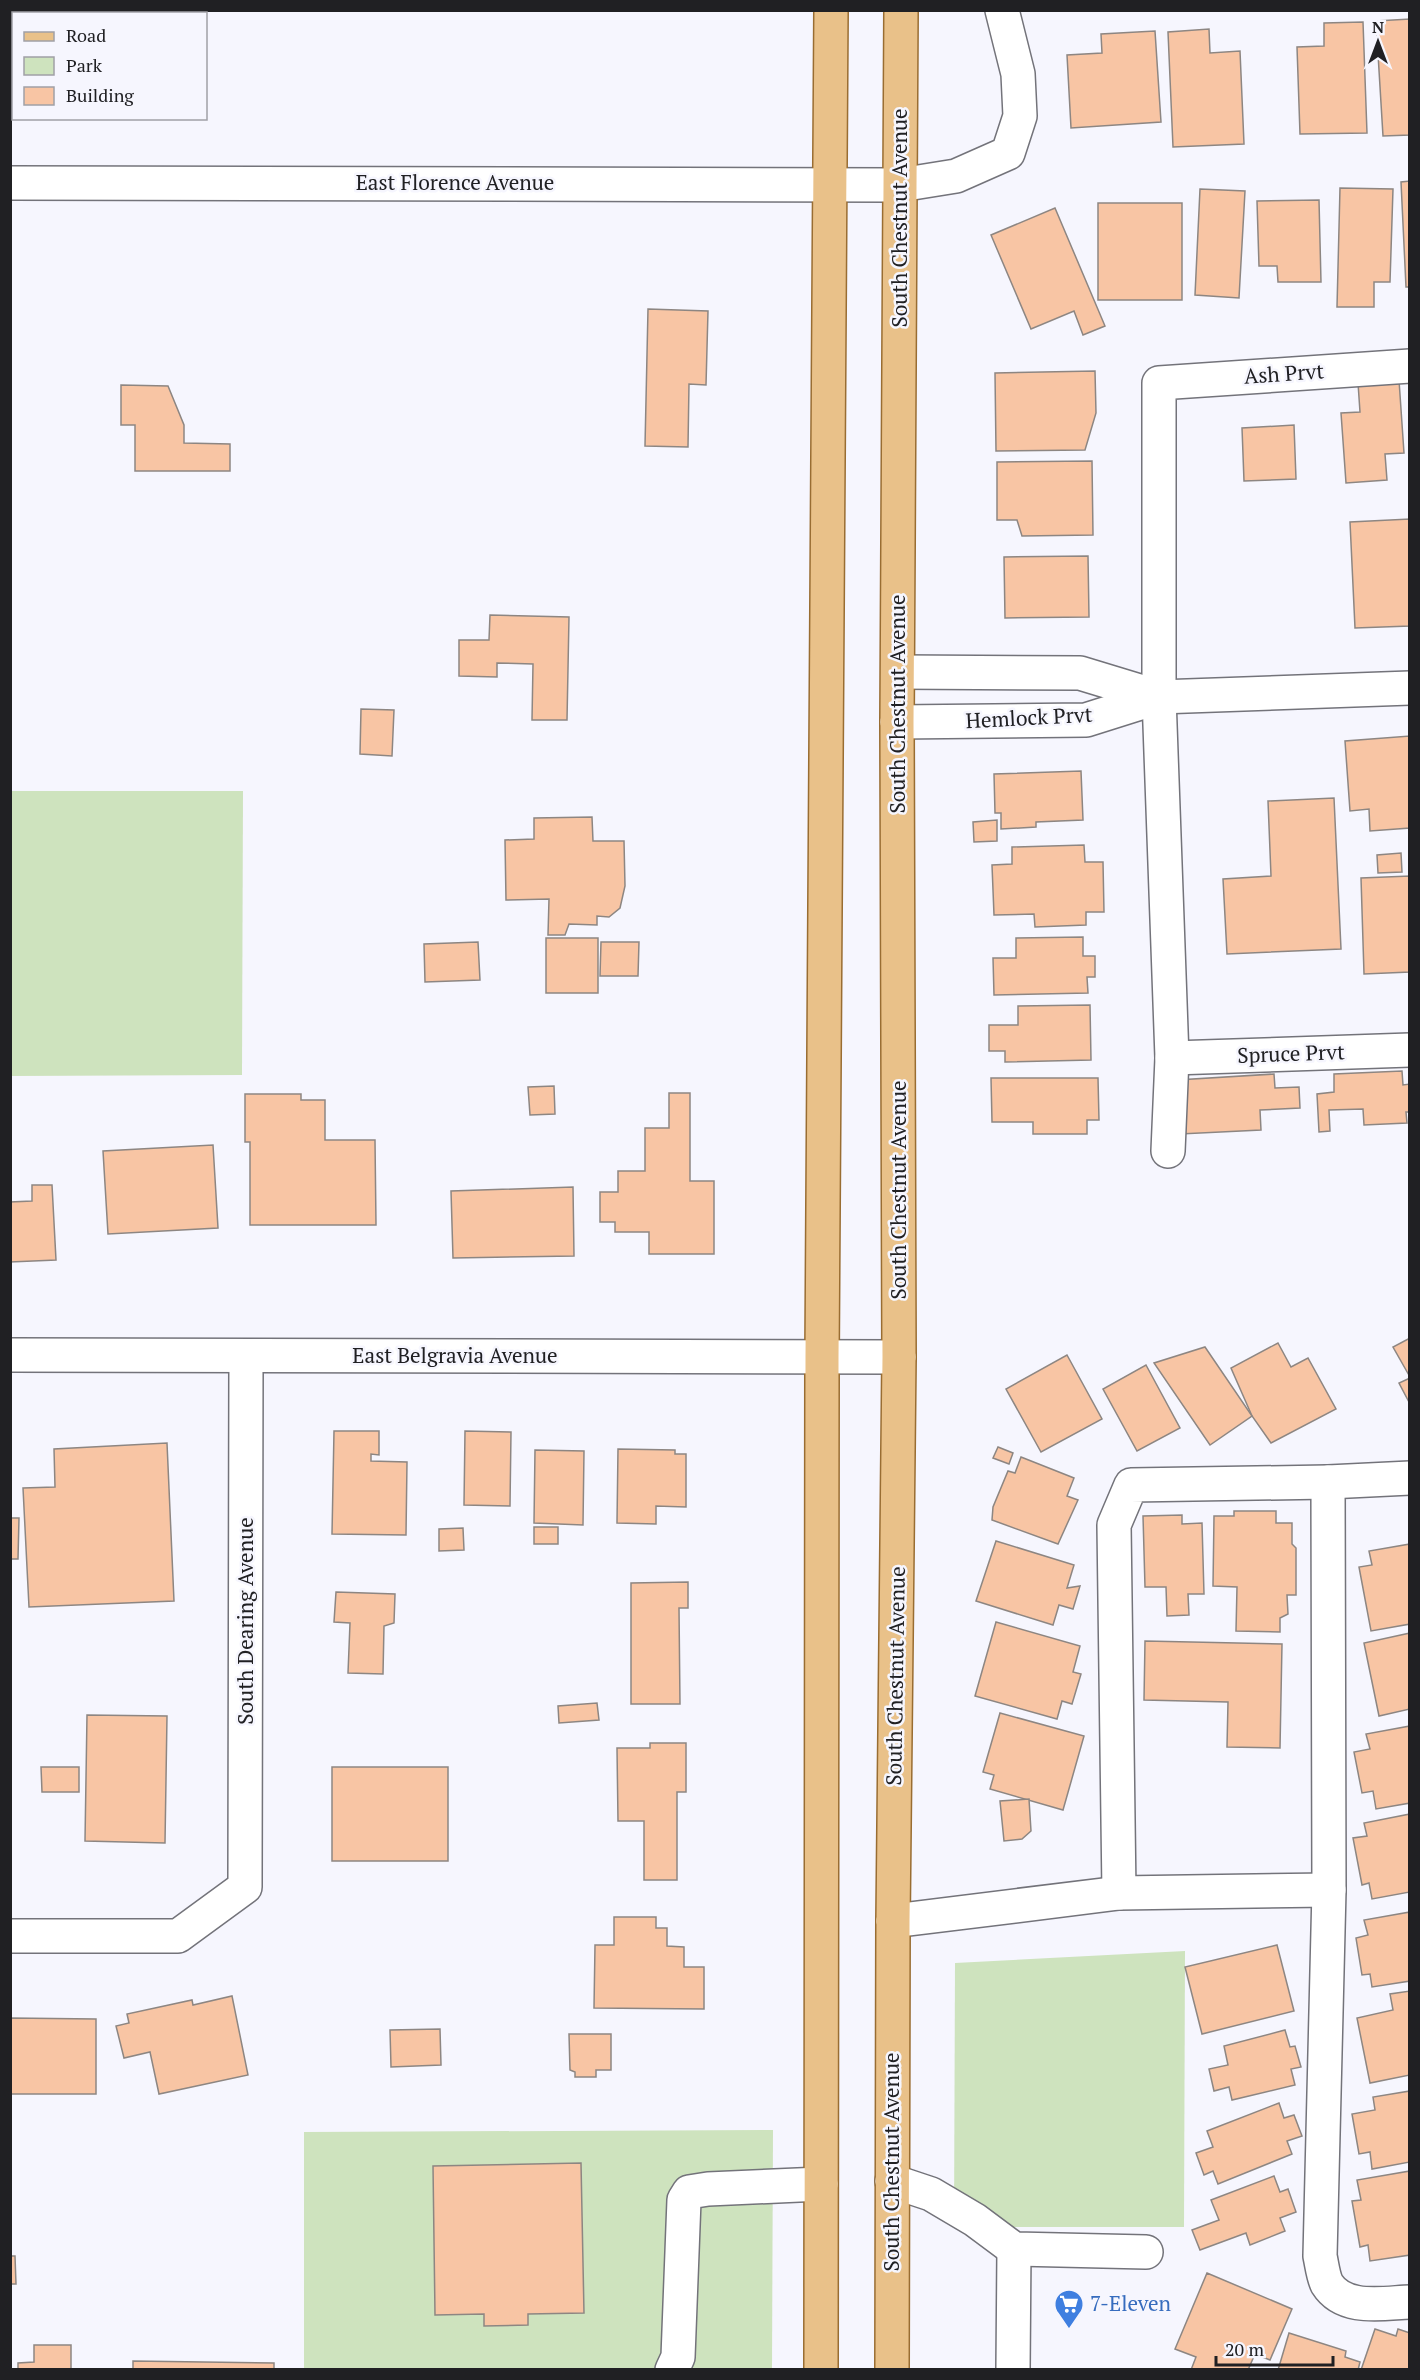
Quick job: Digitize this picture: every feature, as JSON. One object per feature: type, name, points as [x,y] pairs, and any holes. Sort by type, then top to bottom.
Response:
[{"type":"main road","points":[[821,2370],[822,1357],[831,10]]},
{"type":"main road","name":"South Chestnut Avenue","points":[[892,2370],[893,1921],[899,1357],[897,722],[901,10]]},
{"type":"street","name":"East Florence Avenue","points":[[10,183],[830,183],[900,185],[956,176],[1008,153],[1020,116],[1018,75],[1002,10]]},
{"type":"street","name":"Ash Prvt","points":[[1159,697],[1159,383],[1410,366]]},
{"type":"street","name":"Hemlock Prvt","points":[[898,672],[1080,672],[1159,697]]},
{"type":"street","name":"Hemlock Prvt","points":[[897,722],[1086,720],[1159,697],[1410,688]]},
{"type":"street","points":[[1159,697],[1172,1058],[1168,1150]]},
{"type":"street","name":"Spruce Prvt","points":[[1172,1058],[1410,1050]]},
{"type":"street","name":"East Belgravia Avenue","points":[[10,1355],[899,1357]]},
{"type":"street","name":"South Dearing Avenue","points":[[10,1936],[178,1936],[245,1887],[246,1356]]},
{"type":"street","points":[[1119,1893],[1114,1525],[1131,1485],[1328,1482],[1410,1478]]},
{"type":"street","points":[[1328,1482],[1329,1890],[1320,2256],[1326,2282],[1340,2298],[1368,2304],[1410,2302]]},
{"type":"street","points":[[893,1921],[1119,1893],[1329,1890]]},
{"type":"street","points":[[892,2181],[931,2194],[975,2220],[1014,2248],[1146,2252]]},
{"type":"street","points":[[672,2370],[678,2357],[684,2199],[689,2192],[708,2189],[821,2184]]},
{"type":"street","points":[[1013,2370],[1014,2248]]},
{"type":"green space","points":[[11,791],[243,791],[242,1075],[11,1076]]},
{"type":"green space","points":[[1185,1951],[1184,2227],[954,2227],[955,1963]]},
{"type":"green space","points":[[773,2130],[772,2369],[304,2370],[304,2132]]},
{"type":"building","points":[[1410,19],[1410,135],[1383,136],[1376,21]]},
{"type":"building","points":[[1363,22],[1367,133],[1300,134],[1297,47],[1324,46],[1324,23]]},
{"type":"building","points":[[1209,29],[1210,53],[1240,51],[1244,144],[1173,147],[1168,32]]},
{"type":"building","points":[[1155,31],[1161,122],[1071,128],[1067,55],[1102,53],[1101,34]]},
{"type":"building","points":[[1410,181],[1410,287],[1406,287],[1401,182]]},
{"type":"building","points":[[1340,188],[1393,189],[1390,282],[1374,282],[1374,307],[1337,307]]},
{"type":"building","points":[[1200,189],[1245,191],[1239,298],[1195,295]]},
{"type":"building","points":[[1319,200],[1321,282],[1278,282],[1277,266],[1259,266],[1257,201]]},
{"type":"building","points":[[1098,203],[1182,203],[1182,300],[1098,300]]},
{"type":"building","points":[[1055,208],[1105,326],[1083,335],[1074,311],[1031,329],[991,235]]},
{"type":"building","points":[[648,309],[708,311],[706,385],[689,384],[688,447],[645,446]]},
{"type":"building","points":[[1095,371],[1096,413],[1085,450],[996,451],[995,373]]},
{"type":"building","points":[[1399,380],[1404,453],[1385,454],[1387,480],[1346,483],[1341,413],[1360,412],[1358,383]]},
{"type":"building","points":[[121,385],[168,386],[184,425],[184,443],[230,444],[230,471],[135,471],[135,425],[121,425]]},
{"type":"building","points":[[1294,425],[1296,479],[1244,481],[1242,428]]},
{"type":"building","points":[[1092,461],[1093,535],[1022,536],[1017,520],[997,520],[997,462]]},
{"type":"building","points":[[1410,519],[1410,626],[1355,628],[1350,522]]},
{"type":"building","points":[[1088,556],[1089,617],[1005,618],[1004,557]]},
{"type":"building","points":[[490,615],[569,617],[567,720],[532,720],[533,664],[497,663],[497,677],[459,676],[459,640],[489,640]]},
{"type":"building","points":[[361,709],[394,710],[392,756],[360,754]]},
{"type":"building","points":[[1410,736],[1410,828],[1370,831],[1369,809],[1350,811],[1345,741]]},
{"type":"building","points":[[1081,771],[1083,820],[1036,822],[1036,827],[1001,829],[1001,813],[995,813],[994,774]]},
{"type":"building","points":[[1334,798],[1341,949],[1227,954],[1223,879],[1271,876],[1268,801]]},
{"type":"building","points":[[592,817],[593,841],[624,841],[625,886],[620,908],[609,917],[597,916],[597,925],[569,924],[565,935],[548,935],[549,899],[506,900],[505,840],[534,839],[534,818]]},
{"type":"building","points":[[997,820],[997,841],[974,842],[973,822]]},
{"type":"building","points":[[1084,845],[1085,862],[1103,862],[1104,912],[1086,912],[1086,925],[1035,927],[1034,914],[994,915],[992,865],[1012,864],[1012,847]]},
{"type":"building","points":[[1401,853],[1402,872],[1378,873],[1377,855]]},
{"type":"building","points":[[1410,876],[1410,972],[1364,974],[1361,878]]},
{"type":"building","points":[[1083,937],[1083,956],[1095,956],[1095,977],[1087,977],[1088,993],[994,995],[993,958],[1016,958],[1016,938]]},
{"type":"building","points":[[546,938],[598,938],[598,993],[546,993]]},
{"type":"building","points":[[478,942],[480,980],[425,982],[424,944]]},
{"type":"building","points":[[601,942],[639,942],[638,976],[600,976]]},
{"type":"building","points":[[1090,1005],[1091,1060],[1005,1062],[1005,1051],[989,1051],[989,1025],[1018,1025],[1018,1006]]},
{"type":"building","points":[[1402,1071],[1403,1085],[1410,1084],[1410,1112],[1406,1112],[1407,1123],[1364,1125],[1363,1109],[1329,1110],[1330,1131],[1319,1132],[1317,1094],[1334,1092],[1334,1074]]},
{"type":"building","points":[[1274,1074],[1275,1088],[1299,1087],[1300,1108],[1260,1110],[1261,1130],[1180,1134],[1177,1080]]},
{"type":"building","points":[[991,1078],[1098,1078],[1099,1120],[1087,1120],[1087,1134],[1033,1134],[1033,1122],[992,1122]]},
{"type":"building","points":[[554,1086],[555,1114],[530,1115],[528,1087]]},
{"type":"building","points":[[669,1093],[690,1093],[690,1181],[714,1181],[714,1254],[649,1254],[649,1232],[615,1232],[615,1222],[600,1222],[600,1192],[618,1192],[618,1171],[645,1171],[645,1128],[669,1128]]},
{"type":"building","points":[[245,1094],[301,1094],[301,1100],[325,1100],[325,1140],[375,1140],[376,1225],[250,1225],[250,1142],[245,1142]]},
{"type":"building","points":[[213,1145],[218,1228],[108,1234],[103,1151]]},
{"type":"building","points":[[32,1185],[52,1185],[56,1260],[10,1262],[10,1202],[32,1201]]},
{"type":"building","points":[[573,1187],[574,1256],[453,1258],[451,1191]]},
{"type":"building","points":[[1410,1338],[1410,1377],[1393,1347]]},
{"type":"building","points":[[1278,1343],[1291,1367],[1308,1358],[1336,1409],[1271,1443],[1252,1416],[1231,1368]]},
{"type":"building","points":[[1205,1347],[1252,1416],[1210,1445],[1154,1363]]},
{"type":"building","points":[[1067,1355],[1102,1419],[1041,1452],[1006,1389]]},
{"type":"building","points":[[1146,1365],[1180,1428],[1137,1451],[1103,1389]]},
{"type":"building","points":[[1410,1378],[1410,1404],[1399,1383]]},
{"type":"building","points":[[334,1431],[379,1431],[379,1455],[371,1454],[371,1461],[407,1462],[406,1535],[332,1534]]},
{"type":"building","points":[[465,1431],[511,1432],[510,1506],[464,1505]]},
{"type":"building","points":[[167,1443],[174,1601],[29,1607],[23,1488],[55,1487],[54,1449]]},
{"type":"building","points":[[998,1447],[1013,1453],[1009,1464],[993,1458]]},
{"type":"building","points":[[618,1449],[675,1450],[675,1454],[686,1454],[686,1507],[656,1506],[656,1524],[617,1523]]},
{"type":"building","points":[[535,1450],[584,1451],[583,1525],[534,1523]]},
{"type":"building","points":[[1021,1457],[1074,1478],[1067,1496],[1078,1500],[1058,1544],[992,1520],[993,1507],[1008,1471],[1015,1473]]},
{"type":"building","points":[[1234,1511],[1276,1511],[1276,1523],[1292,1523],[1292,1544],[1296,1548],[1296,1595],[1287,1595],[1288,1614],[1280,1618],[1280,1632],[1236,1631],[1237,1587],[1213,1586],[1214,1516],[1234,1516]]},
{"type":"building","points":[[1182,1515],[1182,1524],[1202,1523],[1204,1594],[1188,1594],[1189,1615],[1167,1616],[1166,1587],[1145,1587],[1143,1516]]},
{"type":"building","points":[[10,1518],[19,1518],[18,1559],[10,1559]]},
{"type":"building","points":[[534,1527],[558,1527],[558,1544],[534,1544]]},
{"type":"building","points":[[463,1528],[464,1550],[439,1551],[439,1529]]},
{"type":"building","points":[[996,1541],[1074,1565],[1067,1588],[1080,1586],[1073,1609],[1059,1605],[1053,1625],[976,1601]]},
{"type":"building","points":[[1410,1544],[1410,1624],[1371,1631],[1359,1567],[1372,1565],[1369,1551]]},
{"type":"building","points":[[688,1582],[688,1608],[679,1608],[680,1704],[631,1704],[631,1583]]},
{"type":"building","points":[[336,1592],[395,1594],[394,1623],[384,1626],[383,1674],[348,1673],[350,1623],[334,1622]]},
{"type":"building","points":[[996,1622],[1080,1646],[1073,1672],[1081,1674],[1072,1704],[1062,1701],[1057,1719],[975,1696]]},
{"type":"building","points":[[1410,1633],[1410,1709],[1379,1716],[1364,1643]]},
{"type":"building","points":[[1145,1641],[1282,1644],[1280,1748],[1227,1747],[1228,1702],[1144,1700]]},
{"type":"building","points":[[597,1703],[599,1720],[559,1723],[558,1706]]},
{"type":"building","points":[[1000,1713],[1084,1736],[1063,1810],[990,1789],[994,1775],[983,1772]]},
{"type":"building","points":[[87,1715],[167,1716],[165,1843],[85,1841]]},
{"type":"building","points":[[1410,1726],[1410,1803],[1376,1809],[1373,1791],[1362,1793],[1354,1752],[1370,1749],[1366,1734]]},
{"type":"building","points":[[650,1743],[686,1743],[686,1792],[677,1792],[677,1880],[644,1880],[644,1821],[618,1821],[617,1748],[650,1748]]},
{"type":"building","points":[[41,1767],[79,1767],[79,1792],[42,1792]]},
{"type":"building","points":[[332,1767],[448,1767],[448,1861],[332,1861]]},
{"type":"building","points":[[1029,1799],[1031,1831],[1022,1839],[1004,1841],[1000,1801]]},
{"type":"building","points":[[1410,1814],[1410,1892],[1372,1899],[1369,1883],[1362,1885],[1353,1838],[1367,1836],[1364,1823]]},
{"type":"building","points":[[1410,1912],[1410,1981],[1372,1987],[1370,1974],[1362,1975],[1356,1938],[1368,1935],[1364,1920]]},
{"type":"building","points":[[614,1917],[656,1917],[656,1928],[667,1928],[667,1946],[684,1947],[684,1967],[704,1967],[704,2009],[594,2008],[595,1945],[614,1945]]},
{"type":"building","points":[[1277,1945],[1294,2011],[1202,2034],[1185,1967]]},
{"type":"building","points":[[1410,1991],[1410,2075],[1370,2083],[1357,2018],[1393,2010],[1390,1994]]},
{"type":"building","points":[[232,1996],[248,2075],[159,2094],[150,2052],[124,2058],[116,2026],[129,2023],[127,2014],[192,2000],[193,2005]]},
{"type":"building","points":[[10,2018],[96,2019],[96,2094],[10,2094]]},
{"type":"building","points":[[440,2029],[441,2065],[391,2067],[390,2030]]},
{"type":"building","points":[[1285,2030],[1290,2047],[1295,2046],[1301,2067],[1291,2069],[1295,2085],[1232,2100],[1229,2087],[1214,2091],[1209,2069],[1228,2065],[1224,2046]]},
{"type":"building","points":[[569,2034],[611,2034],[611,2070],[596,2070],[596,2077],[575,2077],[575,2072],[570,2070]]},
{"type":"building","points":[[1410,2091],[1410,2162],[1372,2169],[1370,2152],[1359,2154],[1352,2114],[1375,2110],[1373,2097]]},
{"type":"building","points":[[1279,2103],[1284,2118],[1294,2115],[1302,2136],[1287,2141],[1292,2154],[1218,2184],[1213,2171],[1204,2175],[1196,2153],[1213,2147],[1207,2131]]},
{"type":"building","points":[[581,2163],[584,2313],[528,2314],[528,2325],[484,2326],[484,2314],[435,2315],[433,2166]]},
{"type":"building","points":[[1410,2171],[1410,2255],[1370,2261],[1368,2245],[1360,2247],[1352,2201],[1361,2200],[1357,2180]]},
{"type":"building","points":[[1274,2176],[1280,2192],[1288,2189],[1296,2212],[1280,2218],[1285,2231],[1250,2245],[1246,2233],[1200,2250],[1192,2230],[1219,2220],[1211,2200]]},
{"type":"building","points":[[10,2256],[15,2256],[16,2284],[10,2284]]},
{"type":"building","points":[[1207,2273],[1292,2309],[1270,2360],[1255,2354],[1248,2370],[1191,2370],[1196,2357],[1175,2349]]},
{"type":"building","points":[[1375,2329],[1396,2336],[1398,2329],[1410,2333],[1410,2370],[1361,2370]]},
{"type":"building","points":[[1289,2333],[1346,2351],[1345,2357],[1360,2362],[1358,2370],[1278,2370]]},
{"type":"building","points":[[34,2345],[71,2345],[71,2370],[18,2370],[18,2363],[34,2362]]},
{"type":"building","points":[[133,2361],[274,2363],[274,2370],[133,2370]]},
{"type":"place","name":"7-Eleven","points":[[1069,2330]]}]
